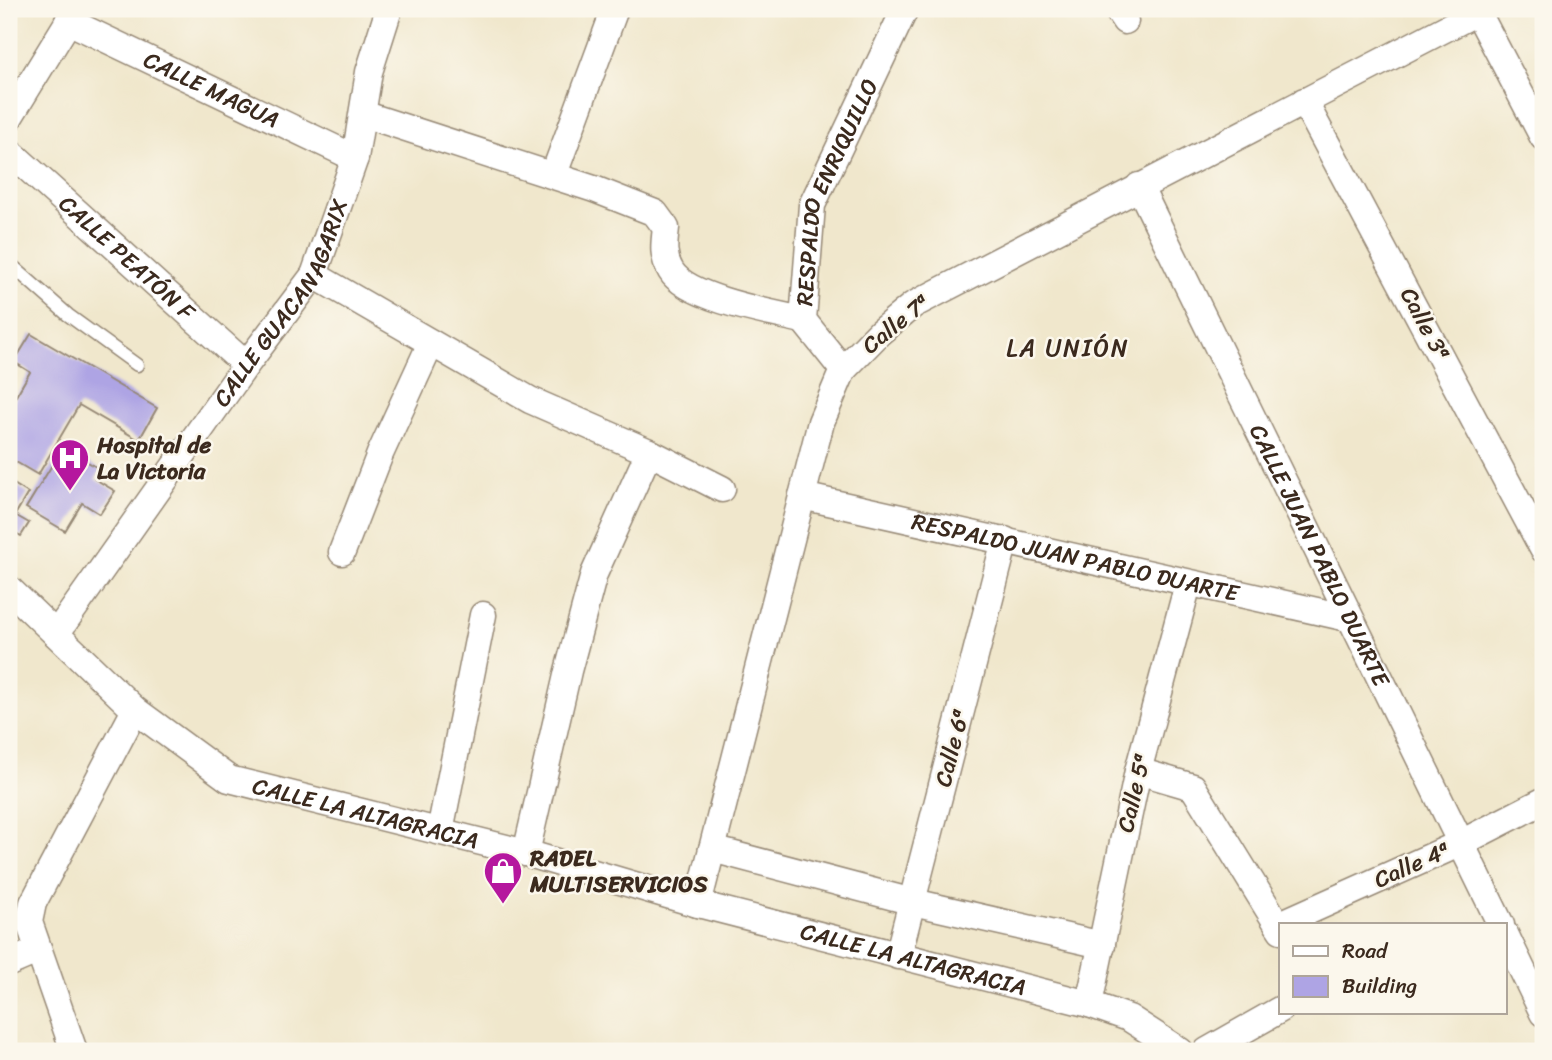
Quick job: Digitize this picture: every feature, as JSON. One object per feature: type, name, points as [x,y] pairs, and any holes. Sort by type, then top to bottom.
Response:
[{"type":"street","name":"CALLE GUACANAGARIX","points":[[56,634],[246,365],[314,275],[355,158],[369,72],[389,9]]},
{"type":"street","points":[[554,174],[615,9]]},
{"type":"street","name":"RESPALDO ENRIQUILLO","points":[[843,370],[803,320],[812,205],[905,9]]},
{"type":"street","points":[[1480,10],[1543,136]]},
{"type":"street","name":"Calle 7ª","points":[[698,904],[821,422],[843,370],[880,332],[913,305],[1480,10]]},
{"type":"street","points":[[9,118],[72,15]]},
{"type":"street","name":"CALLE MAGUA","points":[[72,15],[355,158]]},
{"type":"street","name":"Calle 3ª","points":[[1304,101],[1543,549]]},
{"type":"street","points":[[363,114],[554,174],[655,213],[666,228],[663,252],[671,271],[679,280],[727,303],[803,320]]},
{"type":"street","name":"CALLE PEATÓN F","points":[[9,151],[246,365]]},
{"type":"street","name":"CALLE JUAN PABLO DUARTE","points":[[1139,186],[1348,618],[1500,923]]},
{"type":"street","points":[[314,275],[530,400],[649,452],[722,489]]},
{"type":"street","points":[[342,551],[380,454],[431,343]]},
{"type":"street","points":[[526,853],[568,671],[594,574],[649,452]]},
{"type":"street","name":"RESPALDO JUAN PABLO DUARTE","points":[[802,496],[1348,618]]},
{"type":"street","name":"Calle 6ª","points":[[898,956],[1005,540]]},
{"type":"street","name":"Calle 5ª","points":[[1089,1004],[1138,771],[1188,584]]},
{"type":"street","name":"CALLE LA ALTAGRACIA","points":[[9,589],[135,710],[229,779],[526,853],[698,904],[1089,1004],[1129,1018],[1180,1051]]},
{"type":"street","points":[[440,831],[482,615]]},
{"type":"street","points":[[74,1051],[29,922],[33,903],[135,710]]},
{"type":"street","points":[[1138,771],[1193,788],[1279,928]]},
{"type":"street","name":"Calle 4ª","points":[[1290,923],[1461,843],[1543,801]]},
{"type":"street","points":[[712,849],[913,902],[1102,945]]},
{"type":"street","points":[[1506,936],[1543,1013]]},
{"type":"street","points":[[9,963],[37,951]]},
{"type":"street","points":[[1207,1051],[1279,1010]]},
{"type":"lane","points":[[9,263],[68,315],[137,365]]},
{"type":"building","points":[[31,334],[157,408],[139,440],[79,405],[38,475],[16,462],[9,474],[9,408],[30,372],[14,362]]},
{"type":"building","points":[[63,447],[101,470],[95,479],[115,491],[100,514],[82,503],[65,531],[26,508]]},
{"type":"building","points":[[9,481],[28,493],[15,515],[29,523],[21,536],[9,529]]},
{"type":"place","name":"Hospital de La Victoria","points":[[70,492]]},
{"type":"place","name":"RADEL MULTISERVICIOS","points":[[503,905]]},
{"type":"district","name":"LA UNIÓN","points":[[1068,348]]}]
